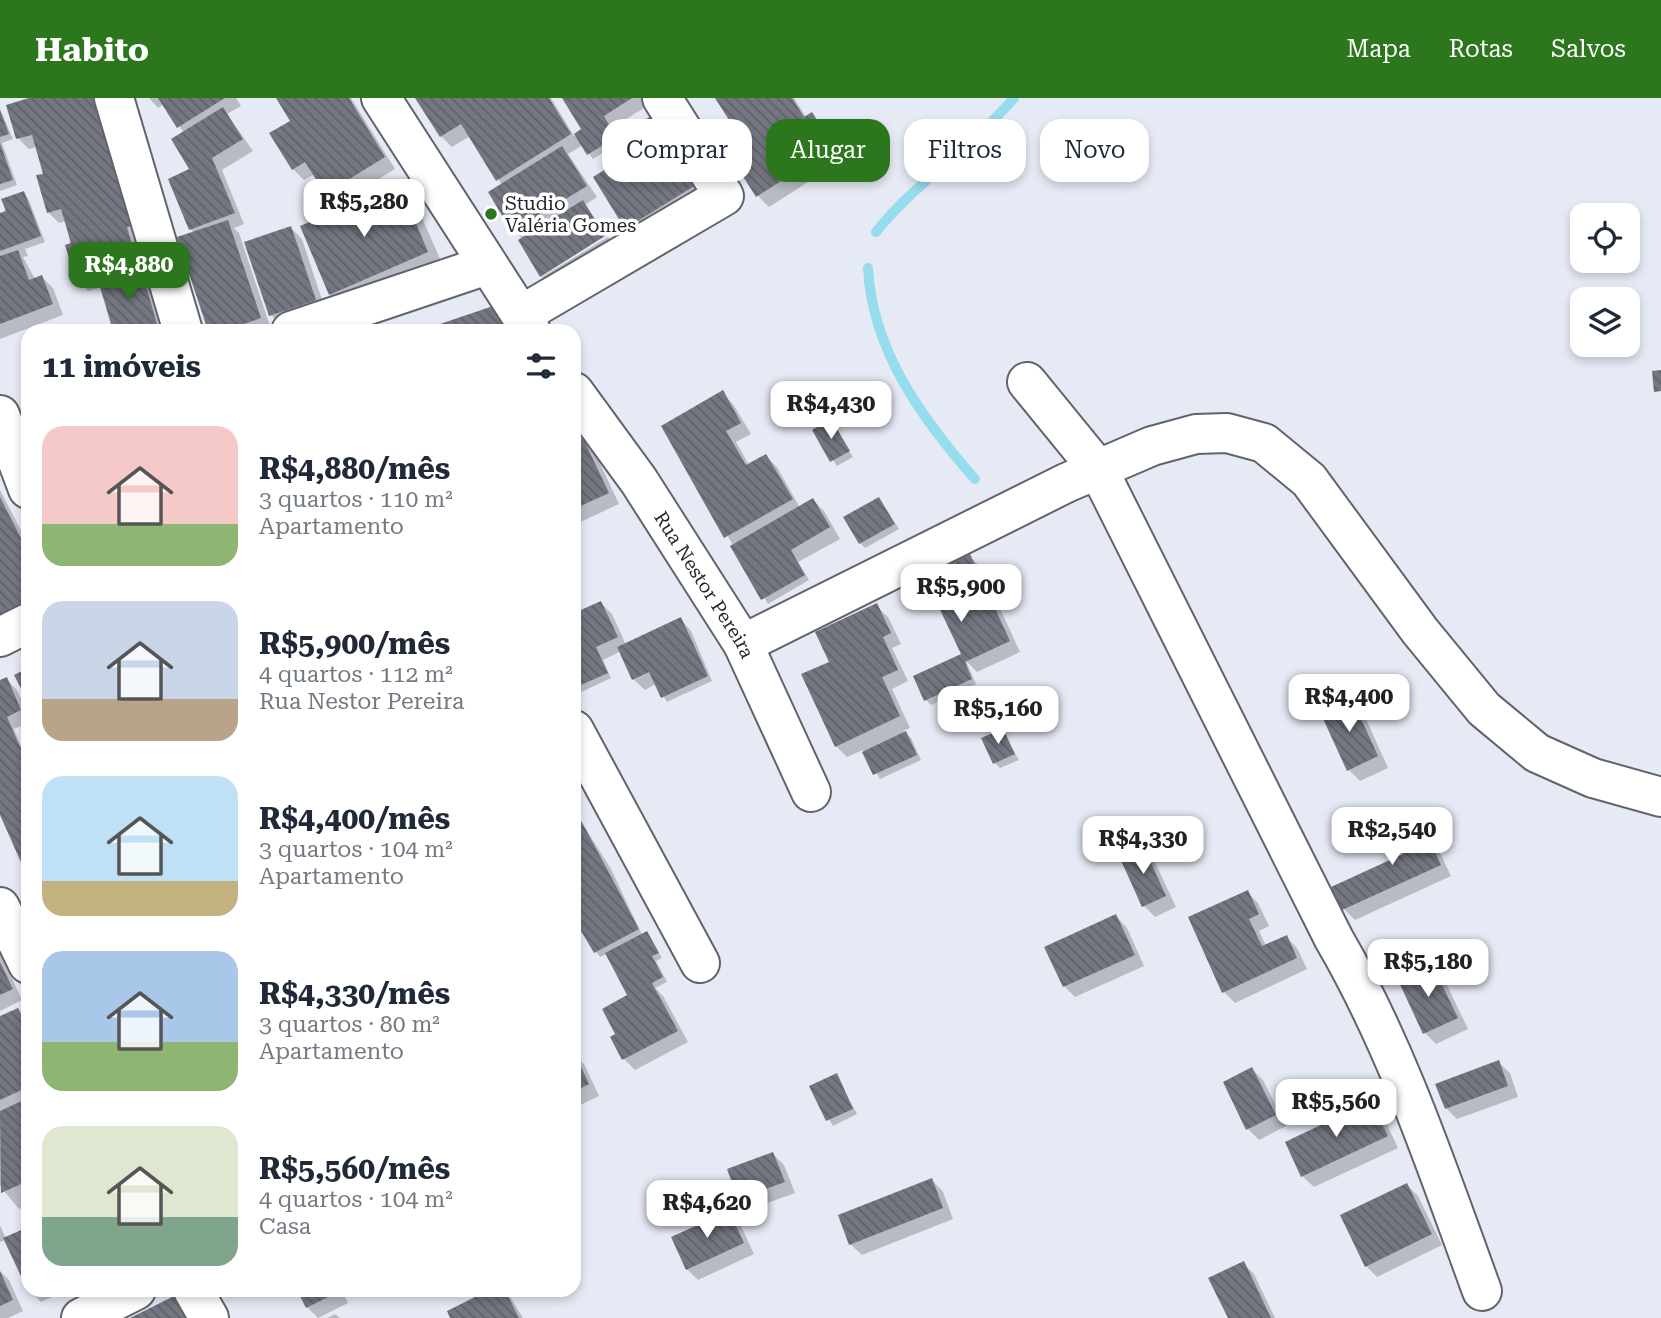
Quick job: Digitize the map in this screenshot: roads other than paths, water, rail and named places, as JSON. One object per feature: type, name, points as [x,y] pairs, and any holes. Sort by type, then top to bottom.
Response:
[{"type":"street","points":[[114,98],[181,324]]},
{"type":"street","points":[[382,98],[526,323],[724,196],[663,98]]},
{"type":"street","points":[[312,324],[487,265]]},
{"type":"street","points":[[1027,382],[1098,469],[1328,927],[1359,983],[1406,1085],[1482,1291]]},
{"type":"street","name":"Rua Nestor Pereira","points":[[581,402],[639,481],[743,644],[811,792]]},
{"type":"street","points":[[10,417],[21,461]]},
{"type":"street","points":[[743,644],[956,536],[1098,469],[1152,446],[1196,434],[1227,433],[1264,443],[1309,480],[1420,631],[1484,709],[1537,753],[1593,778],[1661,797]]},
{"type":"street","points":[[0,637],[21,626]]},
{"type":"street","points":[[581,743],[700,963]]},
{"type":"street","points":[[0,907],[21,950]]},
{"type":"street","points":[[81,1318],[122,1297]]},
{"type":"street","points":[[197,1297],[209,1318]]},
{"type":"waterway","points":[[876,232],[909,197],[980,133],[1014,98]]},
{"type":"waterway","points":[[868,268],[879,327],[903,382],[936,432],[975,479]]},
{"type":"place","name":"Studio Valéria Gomes","points":[[491,214]]}]
